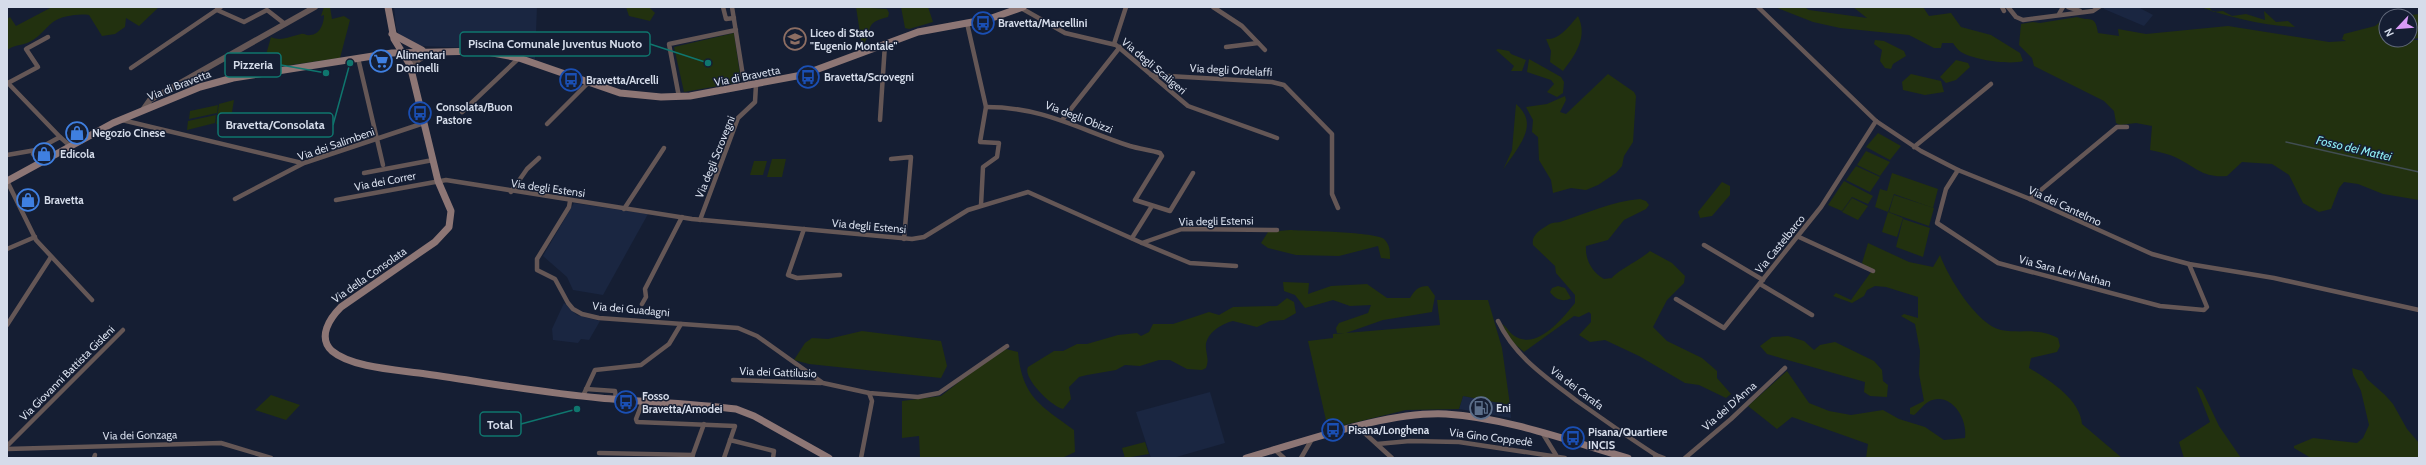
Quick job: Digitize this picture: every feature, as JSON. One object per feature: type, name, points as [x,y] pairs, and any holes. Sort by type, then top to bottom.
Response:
[{"type":"main road","points":[[381,55],[390,48],[392,34],[388,7]]},
{"type":"main road","name":"Via di Bravetta","points":[[7,181],[69,146],[142,110],[220,81],[358,58],[404,52],[489,51],[519,58],[588,83],[627,94],[679,97],[753,85],[820,70],[885,44],[930,29],[993,18],[1022,7]]},
{"type":"main road","points":[[392,34],[424,51]]},
{"type":"main road","name":"Via della Consolata","points":[[392,34],[399,47],[404,52],[410,65],[438,181],[451,211],[451,220],[447,229],[432,244],[339,308],[326,329],[325,337],[329,347],[338,355],[382,368],[585,392],[616,399],[727,408],[744,411],[829,458]]},
{"type":"main road","points":[[1246,458],[1274,449],[1394,418],[1452,414],[1486,418],[1628,458]]},
{"type":"street","points":[[131,68],[222,7]]},
{"type":"street","points":[[142,110],[150,100],[316,7]]},
{"type":"street","points":[[723,7],[726,19],[734,18]]},
{"type":"street","points":[[732,7],[743,76],[753,85]]},
{"type":"street","name":"Via degli Scaligeri","points":[[1022,7],[1065,33],[1114,44],[1120,47],[1190,107],[1277,138]]},
{"type":"street","points":[[1114,44],[1126,7]]},
{"type":"street","points":[[1213,7],[1242,26],[1265,50]]},
{"type":"street","name":"Via dei Cantelmo","points":[[1758,7],[1876,121],[1914,147],[1958,170],[2030,199],[2136,249],[2189,264],[2274,278],[2419,310]]},
{"type":"street","points":[[2009,7],[2015,17],[2020,19],[2082,11],[2095,11],[2100,7]]},
{"type":"street","points":[[2059,14],[2063,7]]},
{"type":"street","points":[[2068,7],[2082,11]]},
{"type":"street","points":[[217,10],[244,22],[267,10],[285,24]]},
{"type":"street","points":[[967,23],[986,107],[980,142],[999,143],[997,157],[983,167],[981,205]]},
{"type":"street","points":[[679,97],[669,44],[736,30]]},
{"type":"street","points":[[48,37],[26,48],[38,65],[37,67],[8,82],[69,146]]},
{"type":"street","points":[[1226,47],[1258,43]]},
{"type":"street","points":[[880,120],[885,44]]},
{"type":"street","points":[[1063,119],[1120,47]]},
{"type":"street","points":[[410,65],[420,56],[434,51]]},
{"type":"street","points":[[358,58],[383,165]]},
{"type":"street","points":[[462,112],[519,58]]},
{"type":"street","name":"Via degli Ordelaffi","points":[[1151,75],[1275,82],[1284,84],[1332,134],[1332,194],[1338,208]]},
{"type":"street","points":[[547,124],[588,83]]},
{"type":"street","points":[[1914,147],[1991,84]]},
{"type":"street","name":"Via degli Scrovegni","points":[[700,220],[738,118],[752,108],[757,100],[753,85]]},
{"type":"street","name":"Via degli Obizzi","points":[[986,107],[1018,106],[1063,119],[1140,150],[1149,150],[1162,156],[1135,200],[1152,206]]},
{"type":"street","points":[[121,120],[304,163]]},
{"type":"street","name":"Via Castelbarco","points":[[1676,299],[1724,328],[1799,237],[1821,207],[1876,121]]},
{"type":"street","name":"Via dei Salimbeni","points":[[235,199],[304,163],[377,140],[424,123]]},
{"type":"street","points":[[2030,199],[2118,127],[2127,127]]},
{"type":"street","points":[[7,155],[36,150],[60,137]]},
{"type":"street","points":[[624,209],[664,148]]},
{"type":"street","points":[[36,150],[33,154],[41,161]]},
{"type":"street","points":[[891,158],[910,157],[904,238]]},
{"type":"street","points":[[511,192],[527,169],[539,158]]},
{"type":"street","points":[[364,173],[433,160]]},
{"type":"street","name":"Via Sara Levi Nathan","points":[[1958,170],[1946,189],[1937,224],[1998,263],[2160,306],[2204,310],[2207,307],[2189,264]]},
{"type":"street","points":[[1132,238],[1152,206],[1170,211],[1193,173]]},
{"type":"street","points":[[7,181],[35,237],[51,257],[92,300]]},
{"type":"street","name":"Via degli Estensi","points":[[438,181],[700,220],[904,238],[922,238],[963,212],[981,205],[1030,192],[1142,243],[1182,229],[1277,230]]},
{"type":"street","name":"Via dei Correr","points":[[336,200],[438,181]]},
{"type":"street","name":"Via dei Guadagni","points":[[570,201],[569,207],[537,259],[536,268],[559,281],[572,309],[581,314],[599,318],[726,326],[750,332],[823,383]]},
{"type":"street","points":[[642,304],[646,297],[645,289],[682,217]]},
{"type":"street","points":[[804,229],[788,275],[797,278],[840,275]]},
{"type":"street","points":[[7,249],[35,237]]},
{"type":"street","points":[[1799,237],[1873,271]]},
{"type":"street","points":[[1142,243],[1190,263],[1236,266]]},
{"type":"street","points":[[1704,245],[1763,280]]},
{"type":"street","points":[[7,325],[51,257]]},
{"type":"street","points":[[1760,284],[1812,315]]},
{"type":"street","name":"Via dei Carafa","points":[[1498,321],[1506,338],[1532,367],[1614,428],[1656,456],[1664,458]]},
{"type":"street","points":[[585,392],[593,374],[597,370],[635,367],[648,361],[671,341],[681,324]]},
{"type":"street","name":"Via Giovanni Battista Gisleni","points":[[7,447],[123,330]]},
{"type":"street","points":[[823,383],[869,392],[918,397],[939,393],[1007,346]]},
{"type":"street","name":"Via dei D’Anna","points":[[1684,458],[1731,419],[1785,368]]},
{"type":"street","name":"Via dei Gattilusio","points":[[733,380],[823,383]]},
{"type":"street","points":[[862,458],[872,401],[869,392]]},
{"type":"street","points":[[643,401],[636,419],[637,422],[735,426],[724,458]]},
{"type":"street","points":[[599,453],[692,457],[704,424]]},
{"type":"street","points":[[1358,427],[1392,458]]},
{"type":"street","points":[[1543,434],[1556,455]]},
{"type":"street","points":[[1301,458],[1312,439]]},
{"type":"street","points":[[730,440],[755,448],[774,451],[772,458]]},
{"type":"street","name":"Via Gino Coppedè","points":[[1377,444],[1410,441],[1454,442],[1556,455],[1565,458]]},
{"type":"street","name":"Via dei Gonzaga","points":[[7,447],[221,444],[272,458]]},
{"type":"street","points":[[1274,449],[1284,458]]},
{"type":"shaded area","points":[[394,7],[537,7],[535,59],[499,49],[419,46],[405,39],[398,33]]},
{"type":"shaded area","points":[[2104,7],[2138,7],[2153,15],[2144,26],[2104,9]]},
{"type":"shaded area","points":[[574,203],[648,214],[603,295],[573,290],[567,277],[543,256]]},
{"type":"shaded area","points":[[564,303],[577,315],[600,321],[589,340],[581,339],[578,343],[553,340],[552,329]]},
{"type":"shaded area","points":[[1210,392],[1225,443],[1173,458],[1151,458],[1136,412]]},
{"type":"shaded area","points":[[1463,396],[1510,405],[1511,418],[1459,409]]},
{"type":"green space","points":[[52,7],[159,7],[139,26],[126,18],[125,27],[115,34],[102,36],[89,15],[81,14],[65,17],[53,22],[31,41],[14,46],[7,50],[7,19],[10,17],[16,26]]},
{"type":"green space","points":[[324,7],[330,7],[332,19],[344,16],[350,20],[340,58],[262,69],[271,37],[282,39],[301,34],[309,35],[316,33],[321,28],[323,22],[324,15],[321,16]]},
{"type":"green space","points":[[626,7],[649,7],[655,13],[650,21],[629,16]]},
{"type":"green space","points":[[856,7],[887,9],[889,13],[888,17],[880,19],[871,25],[866,41],[862,46]]},
{"type":"green space","points":[[901,7],[928,7],[933,22],[909,29],[905,28]]},
{"type":"green space","points":[[1775,7],[1804,7],[1809,10],[1867,18],[1853,7],[1923,7],[1929,16],[1951,13],[1961,27],[1991,35],[2020,53],[2023,61],[2001,62],[1974,57],[1961,52],[1953,43],[1942,43],[1941,48],[1934,48],[1909,35],[1840,28],[1813,22]]},
{"type":"green space","points":[[2201,7],[2209,7],[2212,11]]},
{"type":"green space","points":[[2223,11],[2232,16],[2246,14],[2265,20],[2264,11],[2276,22],[2288,21],[2295,27],[2260,23],[2215,12]]},
{"type":"green space","points":[[2418,14],[2419,14],[2418,38]]},
{"type":"green space","points":[[1578,16],[1582,31],[1581,38],[1576,52],[1563,71],[1550,62],[1551,51],[1546,39],[1551,39],[1560,35]]},
{"type":"green space","points":[[2077,17],[2094,21],[2098,33],[2119,36],[2118,29],[2146,34],[2228,26],[2329,42],[2346,41],[2342,39],[2344,34],[2375,26],[2378,24],[2378,48],[2418,48],[2419,40],[2419,200],[2383,194],[2358,184],[2344,182],[2339,188],[2331,209],[2319,212],[2303,203],[2289,175],[2272,164],[2242,162],[2227,176],[2219,176],[2200,172],[2174,157],[2150,150],[2152,126],[2136,123],[2120,125],[2116,123],[2114,111],[2104,101],[2034,66],[2032,58],[2019,45],[2021,24],[2033,22],[2040,23]]},
{"type":"green space","points":[[734,33],[741,82],[684,92],[674,47]]},
{"type":"green space","points":[[1875,40],[1884,41],[1904,51],[1906,56],[1893,64],[1891,69],[1885,68],[1880,61],[1882,50],[1874,44]]},
{"type":"green space","points":[[1496,50],[1509,51],[1511,54],[1526,60],[1522,71],[1511,71],[1514,66]]},
{"type":"green space","points":[[1529,59],[1561,77],[1564,82],[1563,93],[1557,97],[1547,92],[1554,84],[1551,80],[1527,72]]},
{"type":"green space","points":[[1956,60],[1968,63],[1970,67],[1956,80],[1946,83],[1940,77]]},
{"type":"green space","points":[[1608,74],[1634,92],[1636,96],[1633,142],[1624,156],[1622,166],[1616,173],[1598,185],[1586,190],[1571,188],[1553,193],[1551,180],[1539,160],[1538,137],[1532,132],[1533,120],[1526,107],[1547,104],[1565,96],[1566,100],[1560,112],[1566,114]]},
{"type":"green space","points":[[1911,74],[1941,81],[1944,92],[1925,95],[1903,90],[1902,82]]},
{"type":"green space","points":[[234,100],[231,118],[225,122],[216,124],[219,104]]},
{"type":"green space","points":[[1516,104],[1523,112],[1527,128],[1520,145],[1503,170],[1512,150]]},
{"type":"green space","points":[[218,105],[217,113],[189,119],[190,111]]},
{"type":"green space","points":[[216,115],[215,123],[187,130],[188,121]]},
{"type":"green space","points":[[1878,133],[1901,146],[1890,160],[1866,147]]},
{"type":"green space","points":[[1866,151],[1890,162],[1880,176],[1857,165]]},
{"type":"green space","points":[[772,159],[786,159],[782,177],[767,177]]},
{"type":"green space","points":[[754,161],[767,161],[763,175],[750,175]]},
{"type":"green space","points":[[1856,166],[1880,177],[1870,192],[1846,180]]},
{"type":"green space","points":[[1892,173],[1938,189],[1933,208],[1894,194],[1888,212],[1875,207],[1880,189],[1887,191]]},
{"type":"green space","points":[[1844,181],[1873,196],[1868,204],[1852,197],[1842,211],[1828,205]]},
{"type":"green space","points":[[1722,182],[1730,186],[1730,195],[1712,216],[1700,218],[1698,212]]},
{"type":"green space","points":[[1894,195],[1934,208],[1929,226],[1889,212]]},
{"type":"green space","points":[[1852,198],[1868,206],[1858,220],[1842,212]]},
{"type":"green space","points":[[1640,199],[1646,201],[1649,205],[1646,209],[1624,220],[1608,240],[1586,246],[1588,261],[1596,273],[1604,279],[1612,278],[1650,251],[1672,263],[1685,276],[1684,283],[1667,300],[1653,327],[1667,341],[1702,358],[1717,371],[1717,378],[1731,394],[1726,398],[1699,385],[1685,383],[1639,356],[1605,340],[1590,342],[1579,335],[1591,322],[1591,314],[1589,312],[1579,317],[1574,316],[1524,352],[1510,340],[1502,324],[1513,335],[1522,339],[1539,337],[1556,325],[1575,303],[1575,295],[1556,273],[1555,266],[1533,245],[1533,238],[1539,231],[1551,223],[1560,222],[1620,202]]},
{"type":"green space","points":[[1888,212],[1903,218],[1897,237],[1882,232]]},
{"type":"green space","points":[[1903,219],[1930,228],[1923,257],[1896,247]]},
{"type":"green space","points":[[1290,230],[1355,233],[1378,237],[1384,239],[1389,246],[1390,259],[1381,258],[1378,246],[1339,256],[1296,255],[1268,248],[1261,243],[1268,232]]},
{"type":"green space","points":[[1868,243],[1909,262],[1933,267],[1940,255],[1956,287],[1964,299],[1982,319],[2001,330],[2030,331],[2043,333],[2058,338],[2060,346],[2057,352],[2031,358],[2029,368],[2054,384],[2070,398],[2076,406],[2082,424],[2122,458],[1866,458],[1868,444],[1792,417],[1777,429],[1748,406],[1787,371],[1809,403],[1829,411],[1851,415],[1883,410],[1899,419],[1925,427],[1944,440],[1965,438],[1964,422],[1956,408],[1950,403],[1936,399],[1928,402],[1914,415],[1910,414],[1910,408],[1924,401],[1919,374],[1920,351],[1915,324],[1901,316],[1904,314],[1918,318],[1918,297],[1886,287],[1875,286],[1867,290],[1864,296],[1852,303],[1833,296],[1836,293],[1851,300],[1871,272],[1862,263]]},
{"type":"green space","points":[[1283,282],[1309,283],[1308,294],[1331,286],[1367,284],[1387,298],[1410,298],[1417,289],[1428,286],[1435,296],[1432,312],[1383,320],[1346,333],[1440,325],[1437,300],[1488,300],[1502,348],[1510,405],[1463,396],[1459,409],[1406,410],[1328,429],[1308,341],[1333,338],[1333,334],[1344,333],[1337,333],[1336,328],[1339,323],[1368,313],[1371,305],[1350,306],[1333,300],[1305,308],[1295,295],[1284,291]]},
{"type":"green space","points":[[1558,286],[1565,288],[1571,298],[1559,300],[1554,297],[1550,292],[1552,288]]},
{"type":"green space","points":[[1287,298],[1294,302],[1296,313],[1284,320],[1270,321],[1257,327],[1233,321],[1214,330],[1210,334],[1206,344],[1208,358],[1206,368],[1202,370],[1187,369],[1170,360],[1159,360],[1140,366],[1125,365],[1116,370],[1079,377],[1069,387],[1071,399],[1063,409],[1052,403],[1039,391],[1029,378],[1027,372],[1028,367],[1054,351],[1063,351],[1077,344],[1087,344],[1118,335],[1137,333],[1141,336],[1149,332],[1153,324],[1173,324],[1209,312],[1219,315],[1233,307],[1277,306]]},
{"type":"green space","points":[[862,331],[941,341],[947,366],[941,378],[809,364],[794,360],[805,343],[812,338],[828,339]]},
{"type":"green space","points":[[1788,336],[1804,341],[1814,350],[1820,345],[1835,342],[1874,361],[1882,370],[1883,381],[1888,385],[1887,397],[1870,396],[1864,392],[1865,382],[1767,354],[1760,346],[1772,337]]},
{"type":"green space","points":[[1006,349],[1018,352],[1024,380],[1035,399],[1043,407],[1074,430],[1075,452],[1062,458],[920,458],[919,436],[902,438],[902,401],[941,396],[973,371]]},
{"type":"green space","points":[[2352,368],[2362,371],[2367,379],[2393,404],[2407,429],[2419,443],[2419,458],[2311,458],[2294,448],[2294,446],[2313,438],[2357,443],[2363,438],[2369,425],[2361,391],[2353,375]]},
{"type":"green space","points":[[2196,386],[2202,390],[2219,426],[2241,458],[2184,458],[2179,442],[2210,422]]},
{"type":"green space","points":[[271,395],[300,405],[286,420],[255,410]]},
{"type":"green space","points":[[1145,442],[1149,454],[1125,458],[1122,448]]},
{"type":"waterway","name":"Fosso dei Mattei","points":[[2286,142],[2419,172]]},
{"type":"place","name":"Bravetta/Marcellini","points":[[983,23]]},
{"type":"place","name":"Liceo di Stato \"Eugenio Montale\"","points":[[795,39]]},
{"type":"place","name":"Alimentari Doninelli","points":[[381,61]]},
{"type":"place","name":"Bravetta/Consolata","points":[[350,63]]},
{"type":"place","name":"Piscina Comunale Juventus Nuoto","points":[[708,63]]},
{"type":"place","name":"Pizzeria","points":[[326,73]]},
{"type":"place","name":"Bravetta/Scrovegni","points":[[808,77]]},
{"type":"place","name":"Bravetta/Arcelli","points":[[571,80]]},
{"type":"place","name":"Consolata/Buon Pastore","points":[[420,113]]},
{"type":"place","name":"Negozio Cinese","points":[[77,133]]},
{"type":"place","name":"Edicola","points":[[44,154]]},
{"type":"place","name":"Bravetta","points":[[28,200]]},
{"type":"place","name":"Fosso Bravetta/Amodei","points":[[626,402]]},
{"type":"place","name":"Eni","points":[[1481,408]]},
{"type":"place","name":"Total","points":[[577,409]]},
{"type":"place","name":"Pisana/Longhena","points":[[1333,430]]},
{"type":"place","name":"Pisana/Quartiere INCIS","points":[[1573,438]]}]
